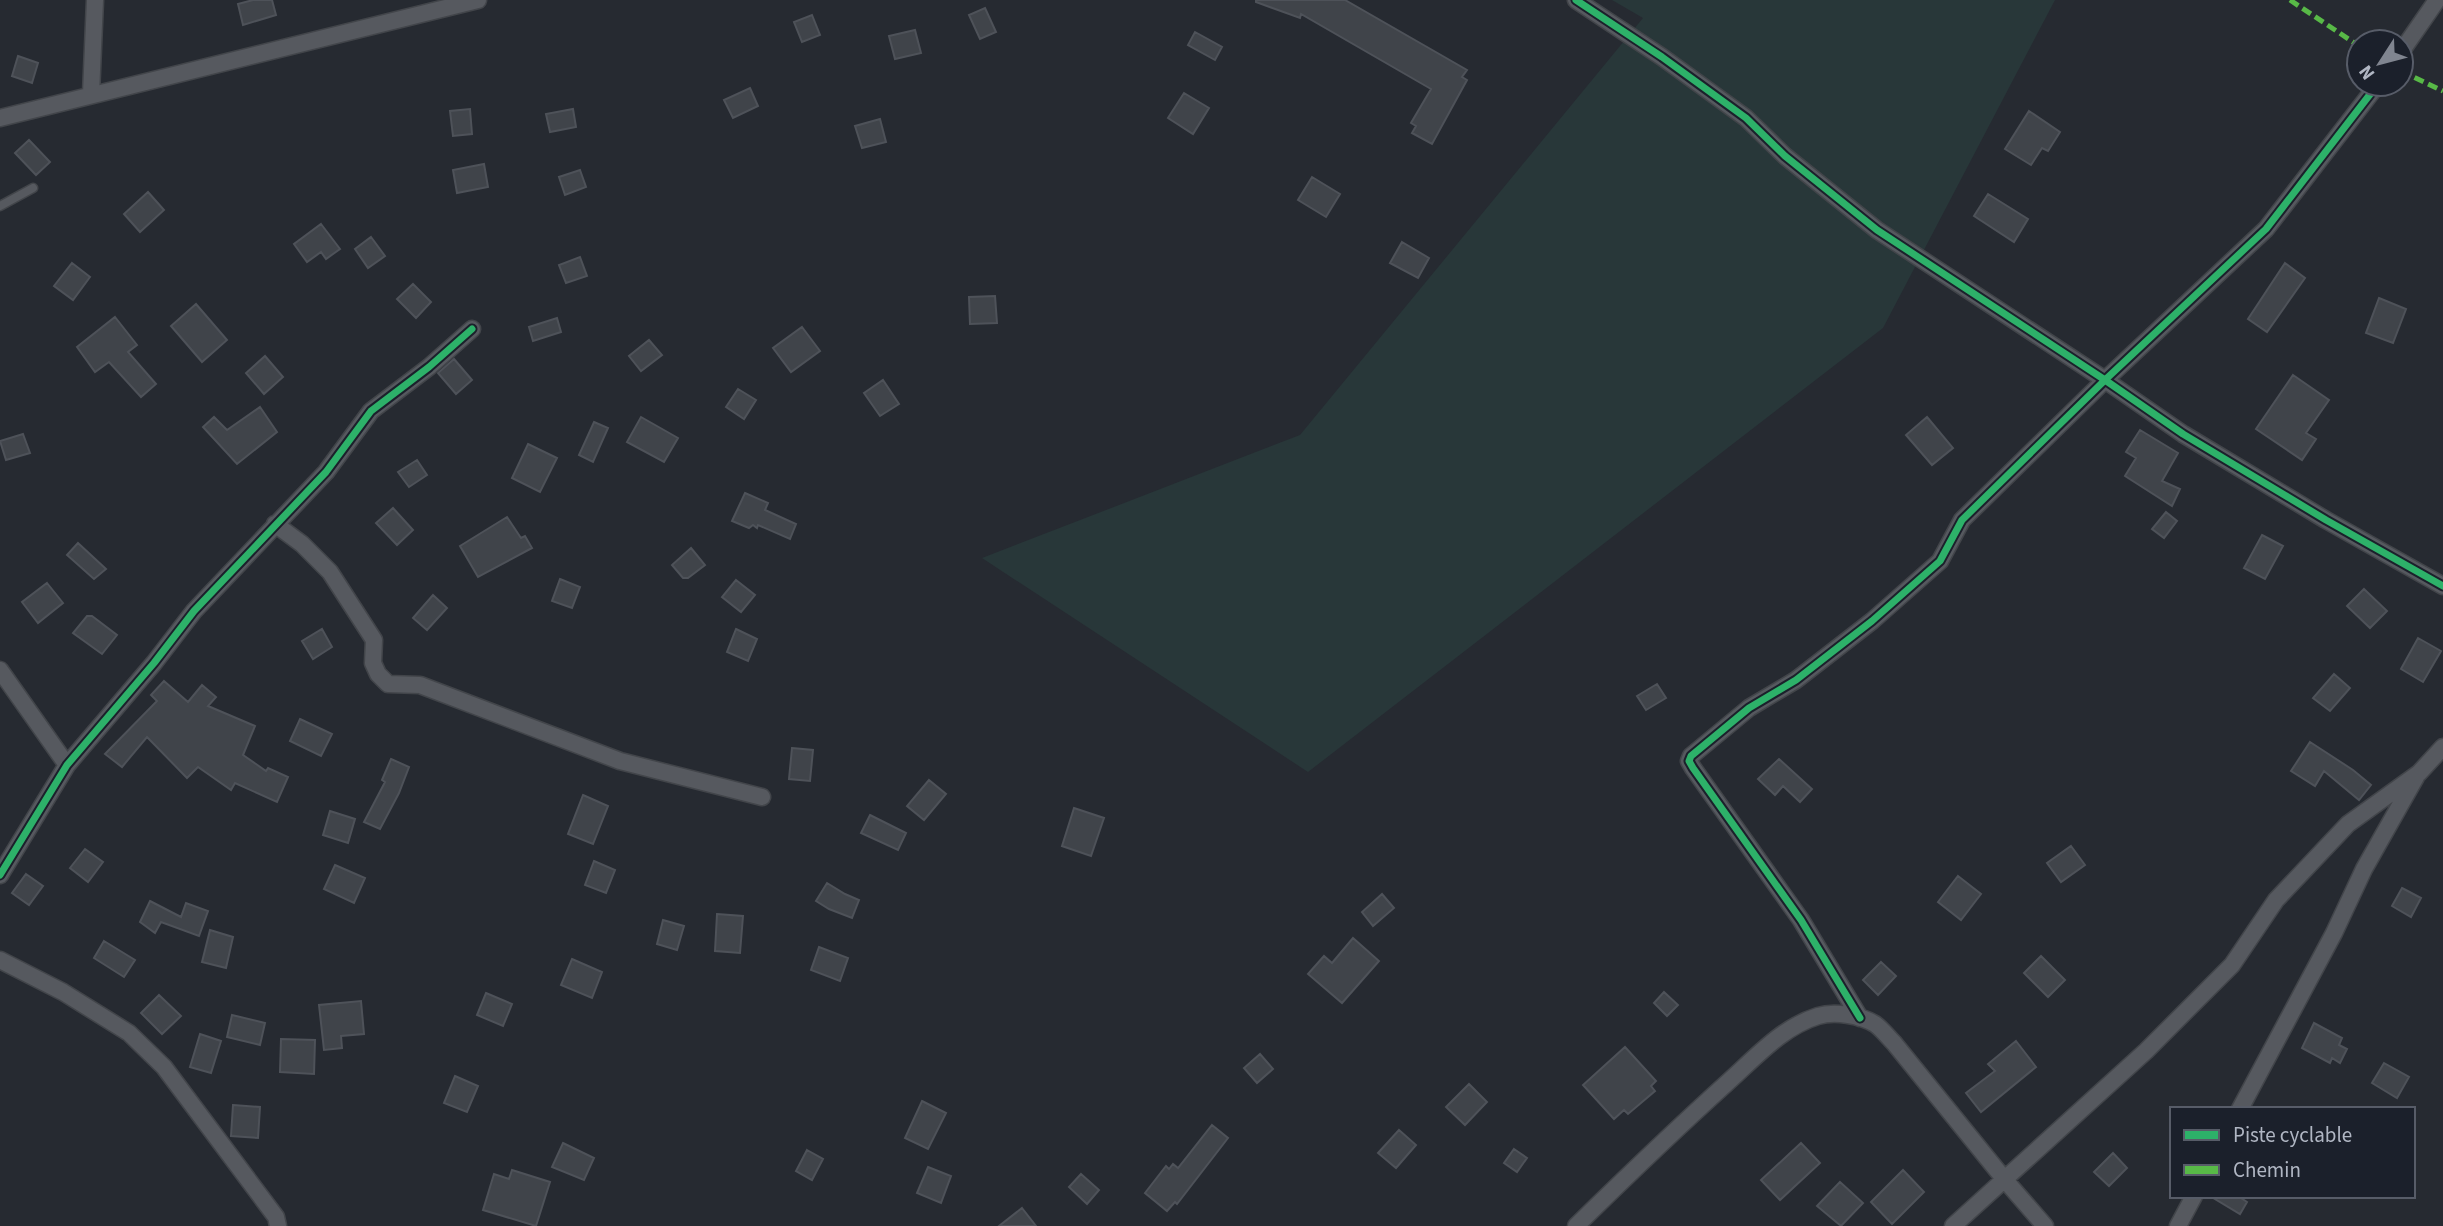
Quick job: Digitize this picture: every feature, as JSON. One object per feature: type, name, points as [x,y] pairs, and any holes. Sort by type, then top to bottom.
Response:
[{"type":"street","points":[[91,94],[95,0]]},
{"type":"street","points":[[0,118],[478,0]]},
{"type":"street","points":[[1576,0],[1662,57],[1746,118],[1786,156],[1877,230],[2183,434],[2443,586]]},
{"type":"street","points":[[2415,32],[2437,0]]},
{"type":"street","points":[[1860,1018],[1801,920],[1693,768],[1689,761],[1691,756],[1749,708],[1796,680],[1872,621],[1928,571],[1945,554],[1962,520],[2105,380],[2266,229],[2367,98]]},
{"type":"street","points":[[0,875],[67,765],[154,663],[194,611],[326,472],[371,411],[472,330]]},
{"type":"street","points":[[275,524],[302,544],[330,572],[374,640],[373,663],[378,674],[388,684],[420,685],[620,761],[762,797]]},
{"type":"street","points":[[0,670],[67,765]]},
{"type":"street","points":[[1953,1226],[2146,1051],[2232,965],[2276,900],[2348,824],[2419,773],[2443,747]]},
{"type":"street","points":[[2241,1107],[2334,933],[2364,869],[2419,773]]},
{"type":"street","points":[[0,960],[63,992],[129,1034],[164,1066],[276,1217],[278,1226]]},
{"type":"street","points":[[1576,1226],[1773,1042],[1820,1015],[1860,1018],[1876,1025],[1894,1043],[2045,1226]]},
{"type":"street","points":[[2178,1226],[2193,1198]]},
{"type":"lane","points":[[0,206],[33,188]]},
{"type":"shaded area","points":[[1612,0],[2055,0],[1883,328],[1308,772],[982,558],[1300,435],[1643,18]]},
{"type":"building","points":[[253,0],[272,0],[276,15],[243,25],[238,4]]},
{"type":"building","points":[[1256,0],[1345,0],[1467,70],[1462,77],[1467,80],[1432,144],[1412,133],[1416,126],[1411,123],[1431,89],[1301,14],[1300,18]]},
{"type":"building","points":[[985,8],[996,32],[980,39],[969,15]]},
{"type":"building","points":[[812,15],[820,35],[802,42],[794,22]]},
{"type":"building","points":[[915,30],[921,53],[895,59],[889,36]]},
{"type":"building","points":[[1195,32],[1222,47],[1215,60],[1188,45]]},
{"type":"building","points":[[18,56],[38,63],[32,83],[12,76]]},
{"type":"building","points":[[750,88],[758,106],[733,118],[724,100]]},
{"type":"building","points":[[1184,93],[1209,108],[1193,134],[1168,118]]},
{"type":"building","points":[[470,109],[472,134],[453,136],[450,111]]},
{"type":"building","points":[[573,109],[576,127],[550,132],[546,114]]},
{"type":"building","points":[[2029,111],[2060,132],[2048,151],[2042,148],[2031,165],[2005,149]]},
{"type":"building","points":[[880,119],[886,142],[862,148],[855,126]]},
{"type":"building","points":[[29,140],[50,162],[36,175],[15,153]]},
{"type":"building","points":[[484,164],[488,187],[457,193],[453,170]]},
{"type":"building","points":[[580,170],[586,187],[565,195],[559,177]]},
{"type":"building","points":[[1312,177],[1340,194],[1326,217],[1298,200]]},
{"type":"building","points":[[148,192],[164,210],[140,232],[124,214]]},
{"type":"building","points":[[1988,194],[2028,219],[2014,242],[1974,216]]},
{"type":"building","points":[[321,224],[340,249],[326,259],[321,252],[307,262],[294,244]]},
{"type":"building","points":[[371,237],[385,256],[368,268],[355,249]]},
{"type":"building","points":[[1402,242],[1429,258],[1418,278],[1390,263]]},
{"type":"building","points":[[580,257],[587,276],[566,283],[559,265]]},
{"type":"building","points":[[72,263],[90,277],[73,300],[54,286]]},
{"type":"building","points":[[2285,263],[2305,278],[2267,332],[2248,319]]},
{"type":"building","points":[[413,284],[431,302],[416,318],[397,299]]},
{"type":"building","points":[[995,296],[997,323],[970,324],[969,297]]},
{"type":"building","points":[[2379,298],[2406,309],[2393,343],[2366,333]]},
{"type":"building","points":[[196,304],[227,340],[202,362],[171,326]]},
{"type":"building","points":[[115,317],[137,345],[128,352],[156,384],[141,397],[109,362],[95,372],[77,347]]},
{"type":"building","points":[[557,318],[561,332],[533,341],[529,327]]},
{"type":"building","points":[[802,327],[820,351],[791,372],[773,348]]},
{"type":"building","points":[[649,340],[662,355],[641,371],[629,356]]},
{"type":"building","points":[[265,356],[283,377],[264,394],[246,373]]},
{"type":"building","points":[[454,359],[472,380],[456,394],[438,373]]},
{"type":"building","points":[[2293,375],[2329,400],[2306,433],[2316,439],[2302,460],[2256,429]]},
{"type":"building","points":[[883,380],[899,404],[880,416],[864,393]]},
{"type":"building","points":[[738,389],[756,400],[744,419],[726,407]]},
{"type":"building","points":[[260,407],[277,432],[237,464],[203,427],[214,417],[227,430]]},
{"type":"building","points":[[641,417],[678,438],[664,462],[627,442]]},
{"type":"building","points":[[1927,417],[1953,448],[1932,465],[1906,435]]},
{"type":"building","points":[[594,422],[608,428],[593,462],[579,455]]},
{"type":"building","points":[[2140,430],[2178,453],[2162,481],[2180,489],[2172,506],[2125,476],[2136,458],[2126,452]]},
{"type":"building","points":[[23,434],[30,453],[6,460],[0,441]]},
{"type":"building","points":[[528,444],[557,458],[540,492],[512,478]]},
{"type":"building","points":[[417,460],[427,475],[409,487],[398,472]]},
{"type":"building","points":[[745,493],[768,503],[765,510],[796,524],[790,539],[758,525],[757,528],[753,525],[749,528],[732,521]]},
{"type":"building","points":[[393,508],[413,530],[397,545],[376,523]]},
{"type":"building","points":[[2166,512],[2177,521],[2164,538],[2152,529]]},
{"type":"building","points":[[507,517],[521,538],[525,536],[532,548],[478,577],[460,546]]},
{"type":"building","points":[[2262,535],[2283,546],[2265,579],[2244,568]]},
{"type":"building","points":[[78,543],[106,569],[94,579],[67,555]]},
{"type":"building","points":[[691,548],[705,565],[688,578],[683,578],[672,565]]},
{"type":"building","points":[[560,579],[580,587],[572,608],[552,601]]},
{"type":"building","points":[[736,580],[755,595],[741,612],[722,597]]},
{"type":"building","points":[[47,583],[63,603],[38,623],[22,602]]},
{"type":"building","points":[[2364,589],[2387,611],[2370,628],[2347,606]]},
{"type":"building","points":[[433,595],[447,608],[427,630],[413,618]]},
{"type":"building","points":[[87,616],[92,616],[117,635],[102,654],[73,633]]},
{"type":"building","points":[[322,629],[332,647],[313,659],[302,641]]},
{"type":"building","points":[[736,629],[757,639],[748,661],[727,652]]},
{"type":"building","points":[[2418,638],[2441,651],[2423,682],[2401,669]]},
{"type":"building","points":[[2334,674],[2350,688],[2330,711],[2313,698]]},
{"type":"building","points":[[164,681],[188,702],[202,685],[216,697],[208,706],[255,726],[243,755],[266,771],[268,768],[288,777],[277,802],[235,783],[231,790],[198,767],[187,778],[147,737],[122,767],[105,754],[157,701],[151,695]]},
{"type":"building","points":[[1657,684],[1666,698],[1646,710],[1637,696]]},
{"type":"building","points":[[300,719],[332,734],[321,756],[290,741]]},
{"type":"building","points":[[2310,742],[2371,785],[2359,800],[2324,771],[2315,786],[2291,771]]},
{"type":"building","points":[[792,748],[813,750],[810,781],[789,779]]},
{"type":"building","points":[[391,759],[409,767],[380,829],[364,822],[385,782],[382,780]]},
{"type":"building","points":[[1779,759],[1812,789],[1800,802],[1783,786],[1775,795],[1758,779]]},
{"type":"building","points":[[929,780],[946,794],[924,820],[907,806]]},
{"type":"building","points":[[583,795],[608,806],[593,844],[568,834]]},
{"type":"building","points":[[1074,808],[1104,818],[1091,856],[1062,846]]},
{"type":"building","points":[[330,811],[355,819],[348,843],[323,835]]},
{"type":"building","points":[[870,815],[906,833],[898,850],[861,833]]},
{"type":"building","points":[[2071,846],[2085,865],[2061,882],[2047,863]]},
{"type":"building","points":[[85,849],[103,862],[88,882],[70,868]]},
{"type":"building","points":[[594,861],[615,870],[606,893],[585,885]]},
{"type":"building","points":[[335,865],[365,878],[354,903],[324,889]]},
{"type":"building","points":[[26,874],[43,886],[29,905],[12,893]]},
{"type":"building","points":[[1958,876],[1981,894],[1961,920],[1938,902]]},
{"type":"building","points":[[827,883],[859,900],[852,918],[816,901]]},
{"type":"building","points":[[2402,888],[2421,898],[2411,917],[2392,906]]},
{"type":"building","points":[[1382,894],[1394,908],[1373,926],[1362,912]]},
{"type":"building","points":[[150,901],[181,917],[186,903],[208,911],[199,936],[161,922],[155,933],[140,922]]},
{"type":"building","points":[[717,914],[743,916],[740,953],[715,951]]},
{"type":"building","points":[[663,920],[684,926],[677,950],[657,944]]},
{"type":"building","points":[[210,930],[233,937],[226,968],[202,962]]},
{"type":"building","points":[[1353,938],[1379,961],[1342,1003],[1308,974],[1324,956],[1332,963]]},
{"type":"building","points":[[104,941],[135,960],[124,977],[94,958]]},
{"type":"building","points":[[819,947],[848,958],[840,981],[811,970]]},
{"type":"building","points":[[2041,956],[2065,980],[2048,997],[2024,973]]},
{"type":"building","points":[[572,959],[602,972],[592,998],[561,985]]},
{"type":"building","points":[[1881,962],[1896,976],[1878,995],[1863,980]]},
{"type":"building","points":[[1664,992],[1678,1005],[1667,1016],[1654,1003]]},
{"type":"building","points":[[486,993],[512,1004],[503,1026],[477,1015]]},
{"type":"building","points":[[159,995],[181,1016],[162,1034],[141,1013]]},
{"type":"building","points":[[361,1001],[364,1034],[341,1036],[342,1048],[324,1050],[319,1005]]},
{"type":"building","points":[[232,1015],[265,1023],[260,1045],[227,1037]]},
{"type":"building","points":[[2314,1023],[2342,1038],[2339,1045],[2347,1049],[2340,1063],[2332,1058],[2330,1063],[2302,1048]]},
{"type":"building","points":[[200,1034],[221,1041],[211,1073],[190,1067]]},
{"type":"building","points":[[281,1039],[315,1040],[314,1074],[280,1072]]},
{"type":"building","points":[[2016,1041],[2036,1067],[1981,1112],[1966,1093],[1995,1071],[1988,1064]]},
{"type":"building","points":[[1625,1047],[1656,1081],[1651,1086],[1655,1091],[1628,1114],[1624,1110],[1614,1119],[1583,1085]]},
{"type":"building","points":[[1260,1054],[1273,1069],[1257,1083],[1244,1068]]},
{"type":"building","points":[[2384,1063],[2409,1077],[2397,1098],[2372,1083]]},
{"type":"building","points":[[455,1076],[478,1086],[467,1112],[444,1103]]},
{"type":"building","points":[[1469,1084],[1487,1102],[1465,1125],[1446,1107]]},
{"type":"building","points":[[922,1101],[946,1113],[928,1149],[905,1138]]},
{"type":"building","points":[[233,1105],[260,1107],[258,1138],[231,1136]]},
{"type":"building","points":[[1212,1125],[1228,1138],[1177,1204],[1175,1202],[1167,1211],[1145,1193],[1166,1166],[1169,1169],[1173,1164],[1178,1168]]},
{"type":"building","points":[[1399,1130],[1416,1145],[1396,1168],[1378,1153]]},
{"type":"building","points":[[563,1143],[594,1158],[584,1180],[552,1167]]},
{"type":"building","points":[[1801,1143],[1820,1163],[1780,1200],[1761,1180]]},
{"type":"building","points":[[1514,1149],[1527,1158],[1517,1172],[1504,1163]]},
{"type":"building","points":[[807,1150],[823,1159],[812,1180],[796,1171]]},
{"type":"building","points":[[2113,1153],[2127,1168],[2109,1186],[2094,1172]]},
{"type":"building","points":[[928,1167],[951,1176],[941,1203],[917,1193]]},
{"type":"building","points":[[512,1170],[550,1182],[536,1226],[483,1210],[494,1174],[509,1179]]},
{"type":"building","points":[[1903,1170],[1924,1192],[1892,1224],[1871,1202]]},
{"type":"building","points":[[1081,1174],[1099,1190],[1087,1204],[1069,1187]]},
{"type":"building","points":[[1840,1182],[1863,1203],[1841,1226],[1817,1206]]},
{"type":"building","points":[[2213,1198],[2241,1198],[2247,1202],[2240,1214]]},
{"type":"building","points":[[1022,1208],[1036,1226],[999,1226]]},
{"type":"marked path","points":[[2290,0],[2345,37]]},
{"type":"marked path","points":[[2415,78],[2443,91]]},
{"type":"cycle path","points":[[1576,0],[1662,57],[1746,118],[1785,156],[1877,230],[2183,434],[2443,586]]},
{"type":"cycle path","points":[[1860,1018],[1801,920],[1693,768],[1689,761],[1691,756],[1749,708],[1796,680],[1872,621],[1940,561],[1962,520],[2105,380],[2266,229],[2367,98]]},
{"type":"cycle path","points":[[0,875],[67,765],[154,663],[194,611],[326,472],[371,411],[429,367],[472,329]]}]
